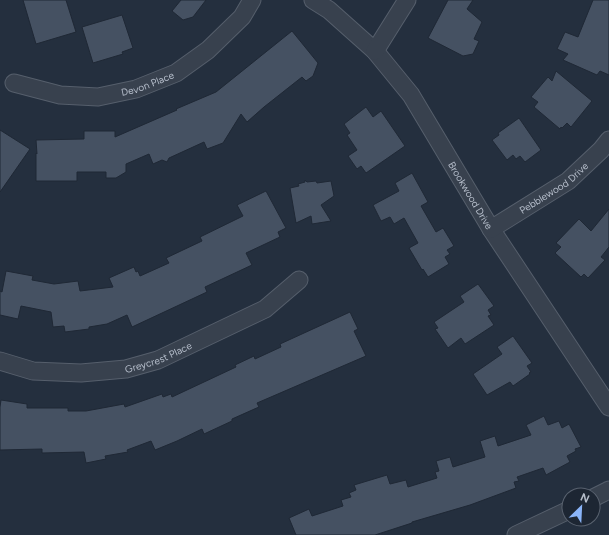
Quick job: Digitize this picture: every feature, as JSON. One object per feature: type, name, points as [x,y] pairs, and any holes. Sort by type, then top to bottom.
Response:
[{"type":"street","name":"Devon Place","points":[[14,83],[60,94],[98,97],[136,89],[176,73],[208,50],[242,16],[252,0]]},
{"type":"street","name":"Brookwood Drive","points":[[313,0],[329,10],[375,51],[411,95],[491,229],[609,407]]},
{"type":"street","points":[[375,51],[408,0]]},
{"type":"street","name":"Pebblewood Drive","points":[[491,229],[568,181],[601,150],[609,140]]},
{"type":"street","name":"Greycrest Place","points":[[0,361],[33,371],[81,374],[126,369],[158,360],[266,309],[299,280]]},
{"type":"street","points":[[516,535],[561,514]]},
{"type":"building","points":[[23,0],[66,0],[76,32],[36,44]]},
{"type":"building","points":[[181,0],[206,0],[193,17],[183,20],[172,11]]},
{"type":"building","points":[[448,0],[473,0],[467,9],[482,22],[474,39],[479,41],[473,54],[463,56],[428,38]]},
{"type":"building","points":[[593,0],[609,0],[609,75],[600,71],[597,75],[563,60],[568,54],[557,49],[565,32],[578,37]]},
{"type":"building","points":[[122,15],[133,48],[122,52],[123,54],[93,63],[82,27]]},
{"type":"building","points":[[292,31],[318,63],[313,76],[306,81],[302,77],[247,122],[241,114],[223,143],[207,149],[204,142],[169,158],[167,162],[162,160],[153,164],[149,154],[126,164],[126,172],[116,178],[106,178],[106,172],[77,172],[77,181],[36,181],[36,140],[84,139],[84,131],[115,131],[115,137],[216,92]]},
{"type":"building","points":[[556,71],[592,101],[571,127],[567,123],[560,129],[534,107],[538,102],[531,97],[548,77],[552,81]]},
{"type":"building","points":[[366,107],[373,117],[381,111],[405,146],[366,173],[361,166],[357,169],[348,156],[357,150],[347,135],[350,133],[344,124]]},
{"type":"building","points":[[519,118],[541,150],[525,162],[520,156],[516,159],[513,155],[507,160],[492,140],[499,135],[498,133]]},
{"type":"building","points":[[0,130],[30,149],[0,192]]},
{"type":"building","points":[[412,173],[428,202],[421,206],[436,232],[443,228],[454,246],[447,250],[450,254],[445,257],[449,264],[428,277],[409,248],[418,243],[404,218],[394,224],[390,217],[381,221],[373,205],[399,191],[395,183]]},
{"type":"building","points":[[305,180],[307,182],[316,181],[317,183],[331,181],[334,196],[321,205],[331,221],[312,224],[311,216],[296,223],[290,188],[299,186],[298,184],[305,182]]},
{"type":"building","points":[[266,191],[286,228],[278,232],[280,237],[246,253],[252,265],[205,287],[207,292],[132,327],[127,315],[107,324],[89,327],[89,329],[65,332],[64,326],[53,327],[51,312],[21,306],[18,319],[0,315],[0,291],[2,292],[6,271],[33,276],[32,280],[54,284],[78,281],[80,291],[113,287],[109,278],[134,267],[140,276],[169,263],[166,258],[202,241],[200,237],[243,216],[237,205]]},
{"type":"building","points":[[609,209],[609,247],[601,257],[605,260],[588,278],[584,274],[581,277],[555,253],[561,247],[556,243],[579,219],[591,231]]},
{"type":"building","points":[[478,284],[494,306],[488,310],[491,315],[488,316],[494,325],[465,344],[461,338],[448,348],[435,329],[438,328],[434,322],[464,302],[460,296]]},
{"type":"building","points":[[350,312],[358,329],[354,331],[366,356],[257,403],[259,407],[204,434],[202,429],[155,450],[151,441],[127,450],[128,452],[105,456],[106,459],[86,463],[84,452],[42,453],[42,449],[0,450],[1,400],[27,404],[27,408],[68,408],[68,411],[86,411],[124,404],[125,407],[162,394],[163,397],[171,394],[172,397],[236,367],[235,365],[254,356],[255,359],[281,347],[280,344]]},
{"type":"building","points":[[513,336],[532,363],[527,366],[531,372],[513,386],[510,382],[487,395],[473,374],[502,354],[497,347]]},
{"type":"building","points":[[544,416],[548,425],[559,421],[562,428],[569,424],[581,447],[575,449],[576,451],[567,456],[570,462],[546,475],[543,468],[517,477],[519,481],[514,482],[516,488],[470,505],[412,522],[375,535],[296,535],[289,518],[309,509],[312,516],[343,506],[341,500],[351,497],[349,493],[356,490],[354,485],[387,475],[390,484],[406,480],[408,487],[437,478],[435,472],[439,471],[436,461],[450,457],[453,467],[485,457],[480,441],[495,436],[498,446],[531,435],[526,425]]}]
